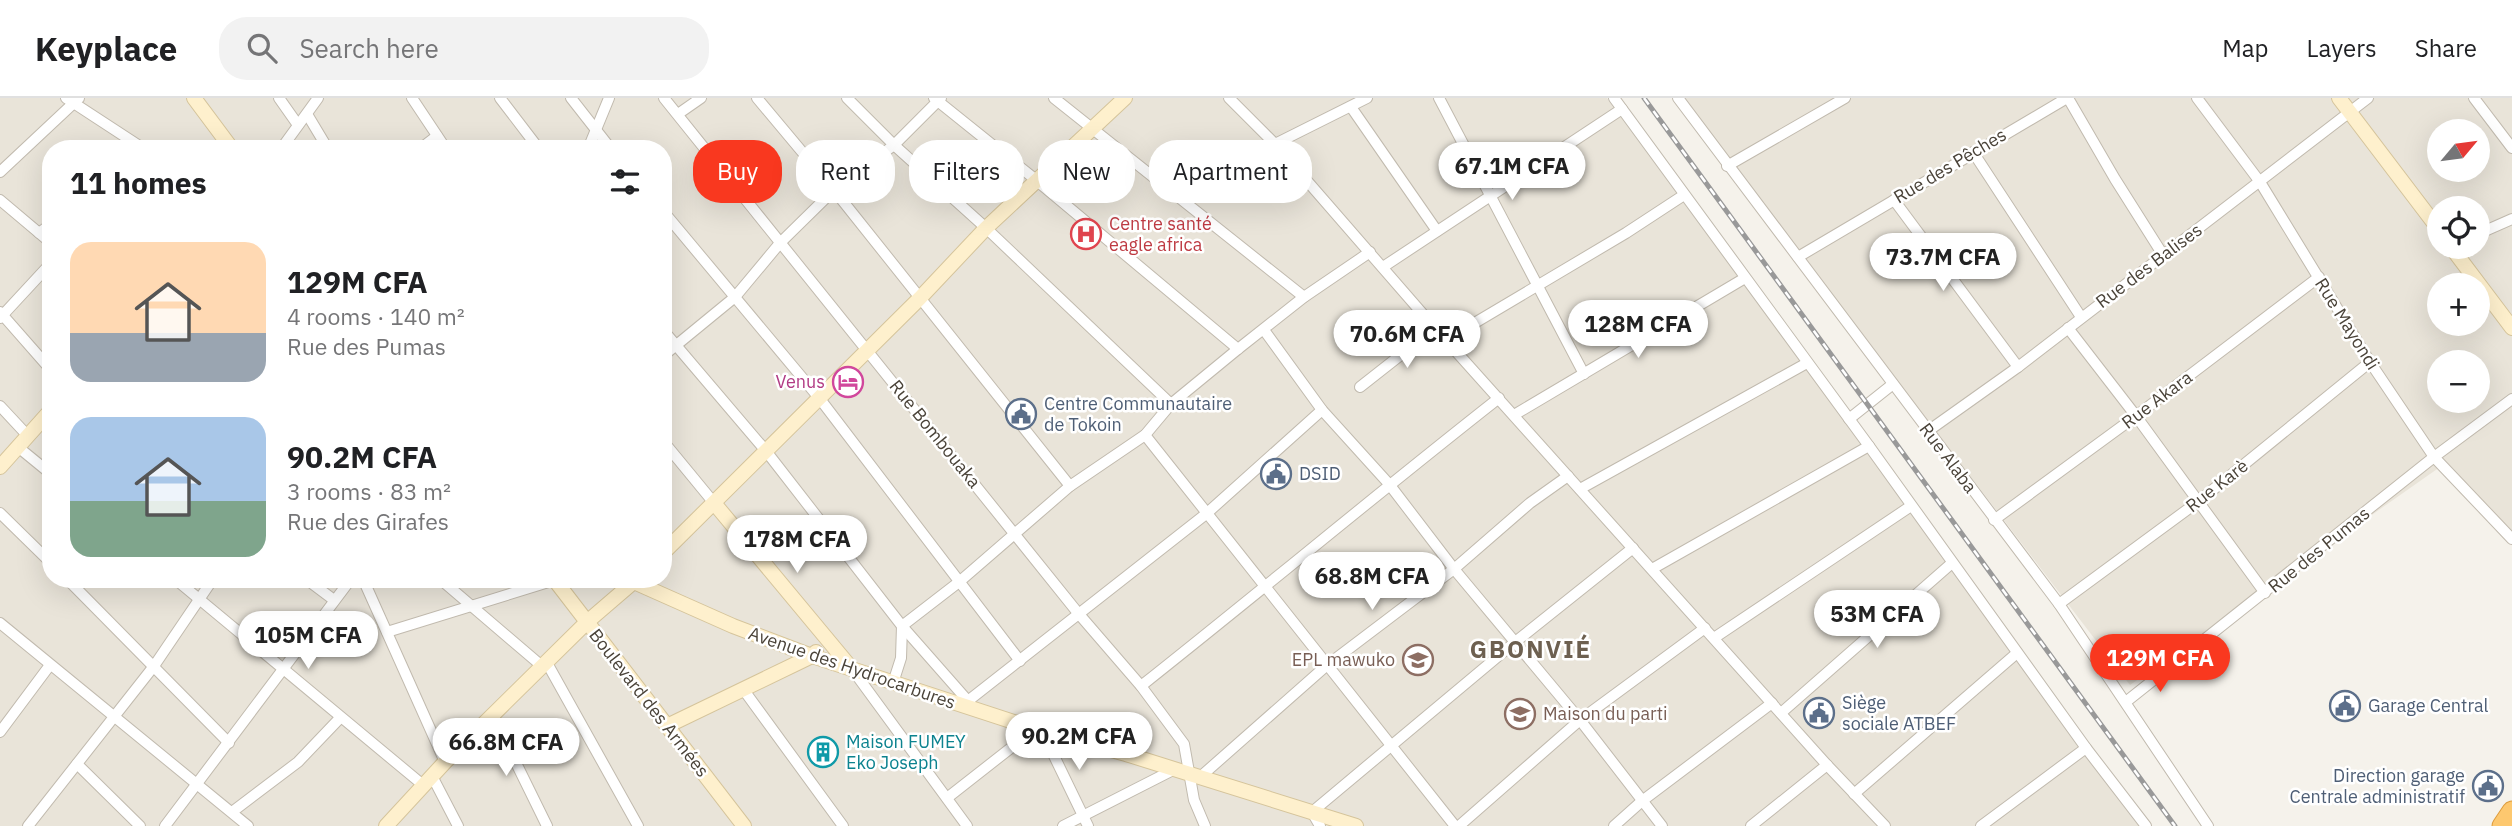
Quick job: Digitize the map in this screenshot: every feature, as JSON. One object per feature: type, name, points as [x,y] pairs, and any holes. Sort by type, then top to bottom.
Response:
[{"type":"main road","points":[[194,98],[225,140]]},
{"type":"main road","points":[[672,544],[820,399],[986,228],[1125,98]]},
{"type":"main road","points":[[2339,98],[2427,215]]},
{"type":"main road","points":[[2460,259],[2512,328]]},
{"type":"main road","points":[[0,467],[42,420]]},
{"type":"main road","points":[[714,503],[852,669]]},
{"type":"main road","name":"Boulevard des Armées","points":[[561,588],[744,826]]},
{"type":"main road","points":[[386,826],[445,762],[625,588]]},
{"type":"main road","name":"Avenue des Hydrocarbures","points":[[651,588],[733,626],[812,656],[1038,730],[1126,754],[1356,826]]},
{"type":"main road","points":[[667,726],[812,656],[827,638]]},
{"type":"street","points":[[279,98],[298,125]]},
{"type":"street","points":[[287,140],[318,98]]},
{"type":"street","points":[[412,98],[440,140]]},
{"type":"street","points":[[500,98],[531,140]]},
{"type":"street","points":[[571,98],[603,140]]},
{"type":"street","points":[[591,140],[609,98]]},
{"type":"street","name":"Rue Bombouaka","points":[[664,98],[1078,613],[1141,687],[1184,744],[1195,777],[1194,800],[1205,826]]},
{"type":"street","points":[[678,114],[701,98]]},
{"type":"street","points":[[757,98],[796,145]]},
{"type":"street","points":[[847,98],[889,140]]},
{"type":"street","points":[[1054,98],[1304,297]]},
{"type":"street","points":[[1229,98],[1271,140]]},
{"type":"street","points":[[1283,140],[1367,98]]},
{"type":"street","points":[[1439,98],[1584,374]]},
{"type":"street","points":[[1614,98],[2086,748],[2146,826]]},
{"type":"street","name":"Rue Alaba","points":[[1678,98],[2059,604],[2127,701],[2208,826]]},
{"type":"street","points":[[1727,166],[1845,98]]},
{"type":"street","points":[[2067,98],[2164,255]]},
{"type":"street","name":"Rue des Pêches","points":[[1798,257],[2067,98]]},
{"type":"street","name":"Rue Mayondi","points":[[2197,98],[2260,182],[2370,362],[2434,457],[2512,538]]},
{"type":"street","name":"Rue des Balises","points":[[1928,431],[2018,367],[2368,98]]},
{"type":"street","points":[[2474,98],[2512,148]]},
{"type":"street","points":[[895,144],[938,99],[1238,349]]},
{"type":"street","points":[[0,172],[73,100],[119,140]]},
{"type":"street","points":[[1351,107],[1437,231]]},
{"type":"street","points":[[1383,267],[1622,109]]},
{"type":"street","points":[[307,114],[323,140]]},
{"type":"street","points":[[432,140],[437,136]]},
{"type":"street","points":[[895,146],[986,228],[1171,404]]},
{"type":"street","points":[[1973,152],[2081,317]]},
{"type":"street","points":[[1312,186],[1435,328],[1827,765],[1885,826]]},
{"type":"street","points":[[1446,340],[1684,195]]},
{"type":"street","points":[[0,200],[42,236]]},
{"type":"street","points":[[1894,200],[2018,367]]},
{"type":"street","points":[[672,348],[735,297],[780,243],[821,203]]},
{"type":"street","points":[[844,203],[1070,486]]},
{"type":"street","points":[[2490,228],[2512,219]]},
{"type":"street","points":[[672,222],[820,399],[1020,661]]},
{"type":"street","points":[[902,626],[959,582],[1070,486],[1144,435],[1171,404],[1238,349],[1304,297],[1370,252]]},
{"type":"street","points":[[42,272],[1,315],[42,360]]},
{"type":"street","name":"Rue Akara","points":[[1994,520],[2319,277]]},
{"type":"street","points":[[1514,415],[1745,278]]},
{"type":"street","points":[[1360,387],[1435,328]]},
{"type":"street","points":[[2068,328],[2199,501],[2264,593]]},
{"type":"street","points":[[1264,330],[1322,410],[1389,484],[1454,569],[1580,720],[1662,826]]},
{"type":"street","points":[[672,341],[766,451],[965,704],[1206,514],[1322,410]]},
{"type":"street","name":"Rue Karè","points":[[2059,604],[2199,501],[2370,362]]},
{"type":"street","points":[[1580,489],[1807,363]]},
{"type":"street","points":[[1849,419],[1893,384]]},
{"type":"street","points":[[1141,687],[1389,484],[1499,398]]},
{"type":"street","name":"Rue des Pumas","points":[[2127,701],[2434,457],[2512,399]]},
{"type":"street","points":[[0,405],[23,441],[42,463]]},
{"type":"street","points":[[1144,435],[1326,666],[1457,826],[1580,720],[1705,628]]},
{"type":"street","points":[[1652,569],[1869,446]]},
{"type":"street","points":[[672,452],[714,503]]},
{"type":"street","points":[[1195,777],[1326,666],[1454,569],[1530,503],[1568,476]]},
{"type":"street","points":[[1714,638],[1911,506]]},
{"type":"street","points":[[0,513],[42,555]]},
{"type":"street","points":[[1320,826],[1312,811],[1633,548]]},
{"type":"street","points":[[1781,713],[1952,563]]},
{"type":"street","points":[[75,588],[229,743]]},
{"type":"street","points":[[185,588],[340,718],[427,781],[458,826]]},
{"type":"street","points":[[28,826],[154,666],[206,588]]},
{"type":"street","points":[[318,588],[334,600]]},
{"type":"street","points":[[165,826],[344,588]]},
{"type":"street","points":[[367,588],[445,762]]},
{"type":"street","points":[[450,588],[545,665],[638,826]]},
{"type":"street","points":[[387,632],[530,588]]},
{"type":"street","points":[[0,623],[197,784],[233,818],[248,826]]},
{"type":"street","points":[[893,683],[901,658],[902,626]]},
{"type":"street","points":[[1854,794],[2017,653]]},
{"type":"street","points":[[0,732],[50,665]]},
{"type":"street","points":[[852,669],[967,826]]},
{"type":"street","points":[[743,690],[843,826]]},
{"type":"street","points":[[1614,826],[1642,801],[1772,703]]},
{"type":"street","points":[[493,716],[547,826]]},
{"type":"street","points":[[233,818],[298,762],[340,718]]},
{"type":"street","points":[[947,798],[1038,730],[1086,821]]},
{"type":"street","points":[[1982,826],[2086,748]]},
{"type":"street","points":[[78,764],[141,826]]},
{"type":"street","points":[[1751,826],[1827,765]]},
{"type":"street","points":[[1063,826],[1086,821],[1174,770]]},
{"type":"shaded area","points":[[0,98],[1607,98],[2143,826],[0,826]]},
{"type":"shaded area","points":[[1681,98],[2512,98],[2512,537],[2440,467],[2130,685]]},
{"type":"railway","points":[[1644,98],[2175,826]]},
{"type":"place","name":"Centre santé eagle africa","points":[[1086,234]]},
{"type":"place","name":"Venus","points":[[848,382]]},
{"type":"place","name":"Centre Communautaire de Tokoin","points":[[1021,414]]},
{"type":"place","name":"DSID","points":[[1276,474]]},
{"type":"place","name":"EPL mawuko","points":[[1418,660]]},
{"type":"place","name":"Garage Central","points":[[2345,706]]},
{"type":"place","name":"Siège sociale ATBEF","points":[[1819,713]]},
{"type":"place","name":"Maison du parti","points":[[1520,714]]},
{"type":"place","name":"Maison FUMEY Eko Joseph","points":[[823,752]]},
{"type":"place","name":"Direction garage Centrale administratif","points":[[2488,786]]},
{"type":"district","name":"GBONVIÉ","points":[[1531,650]]}]
